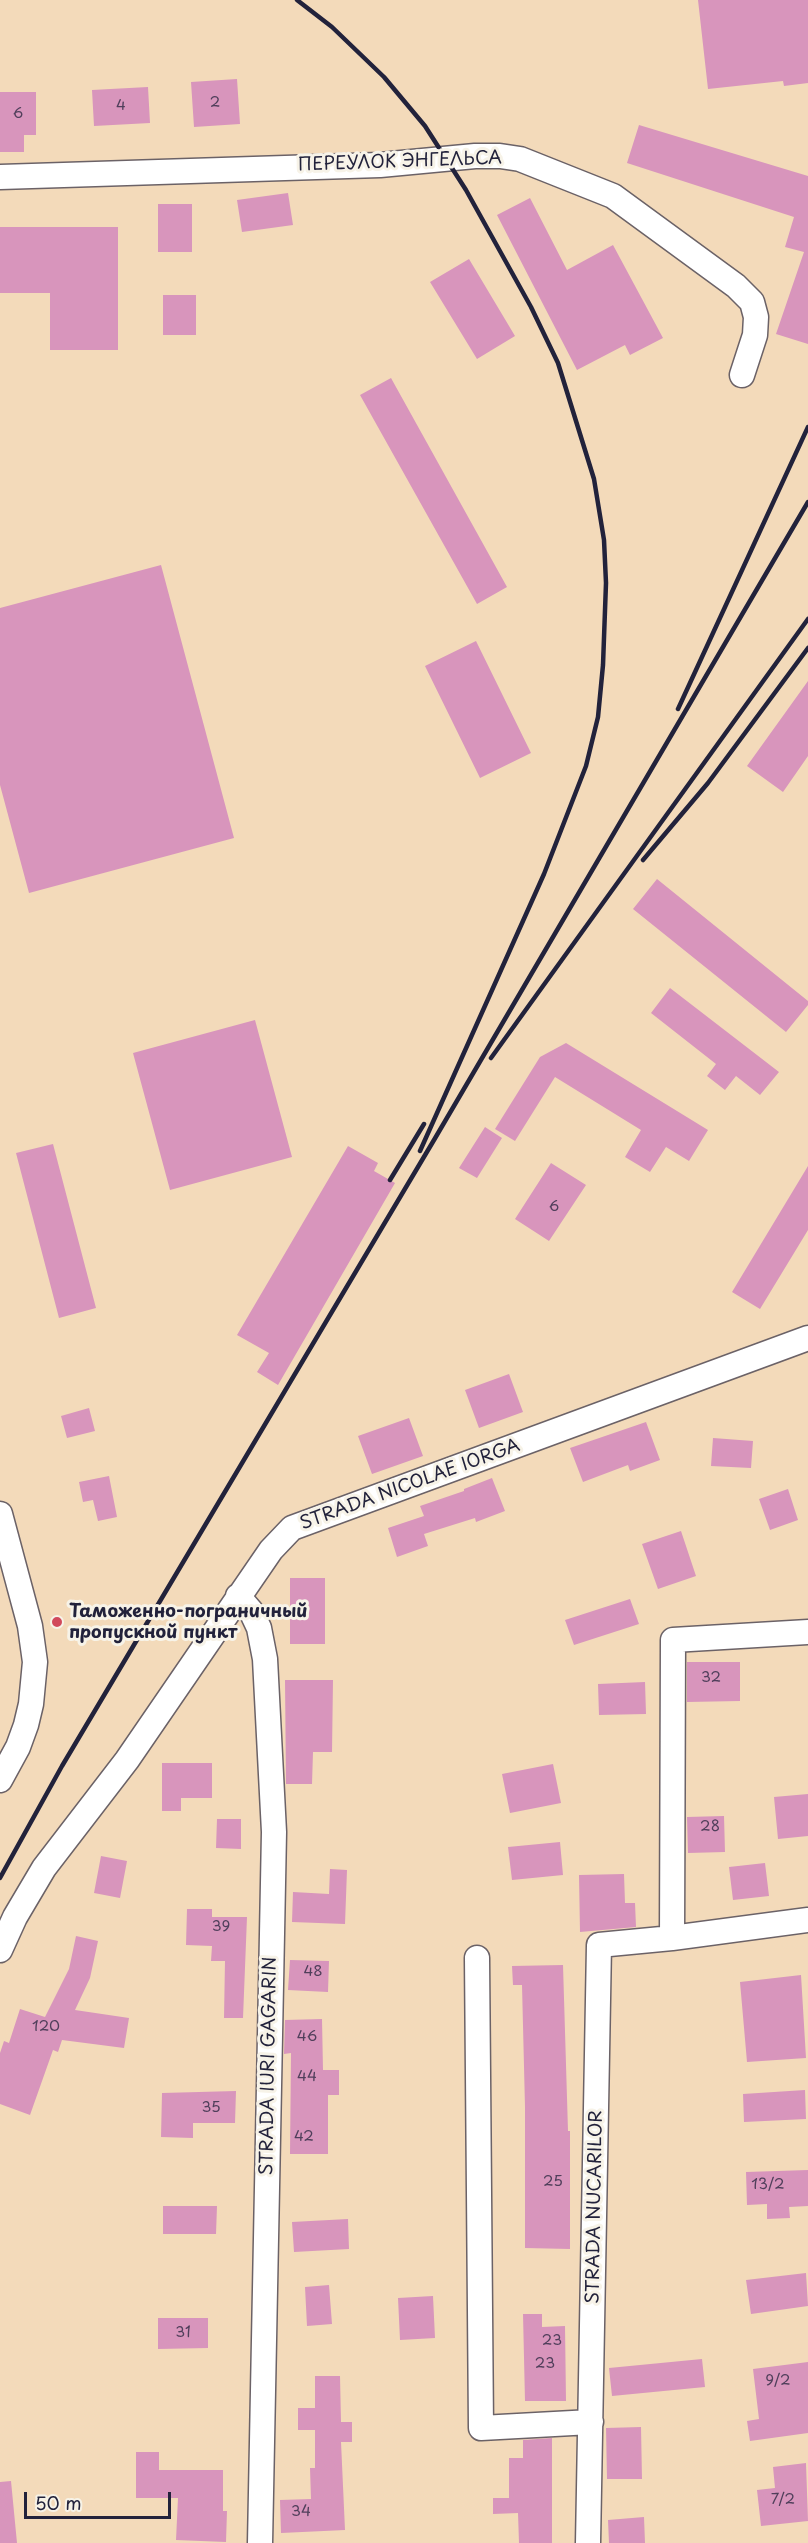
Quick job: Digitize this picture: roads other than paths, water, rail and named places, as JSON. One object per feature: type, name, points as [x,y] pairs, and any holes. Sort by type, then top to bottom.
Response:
[{"type":"street","name":"ПЕРЕУЛОК ЭНГЕЛЬСА","points":[[0,177],[380,165],[475,156],[519,159],[613,196],[736,286],[752,302],[756,317],[755,336],[741,375]]},
{"type":"street","name":"STRADA NICOLAE IORGA","points":[[0,1950],[15,1917],[44,1868],[127,1760],[271,1550],[292,1528],[808,1338]]},
{"type":"street","points":[[0,1514],[30,1626],[35,1662],[34,1683],[26,1725],[0,1780]]},
{"type":"street","name":"STRADA IURI GAGARIN","points":[[238,1596],[251,1611],[259,1629],[265,1659],[274,1832],[260,2543]]},
{"type":"street","points":[[672,1938],[673,1640],[808,1632]]},
{"type":"street","name":"STRADA NUCARILOR","points":[[588,2543],[599,1944],[672,1938],[808,1920]]},
{"type":"street","points":[[477,1958],[481,2428],[591,2422]]},
{"type":"railway","points":[[297,0],[332,27],[384,77],[425,126],[466,190],[531,307],[558,363],[594,479],[604,540],[606,583],[603,665],[598,717],[586,766],[544,874],[420,1151]]},
{"type":"railway","points":[[678,709],[808,427]]},
{"type":"railway","points":[[0,1878],[62,1766],[434,1140],[808,502]]},
{"type":"railway","points":[[491,1058],[808,619]]},
{"type":"railway","points":[[643,860],[708,783],[808,648]]},
{"type":"railway","points":[[390,1180],[424,1124]]},
{"type":"place","name":"Таможенно-пограничный пропускной пункт","points":[[57,1622]]}]
